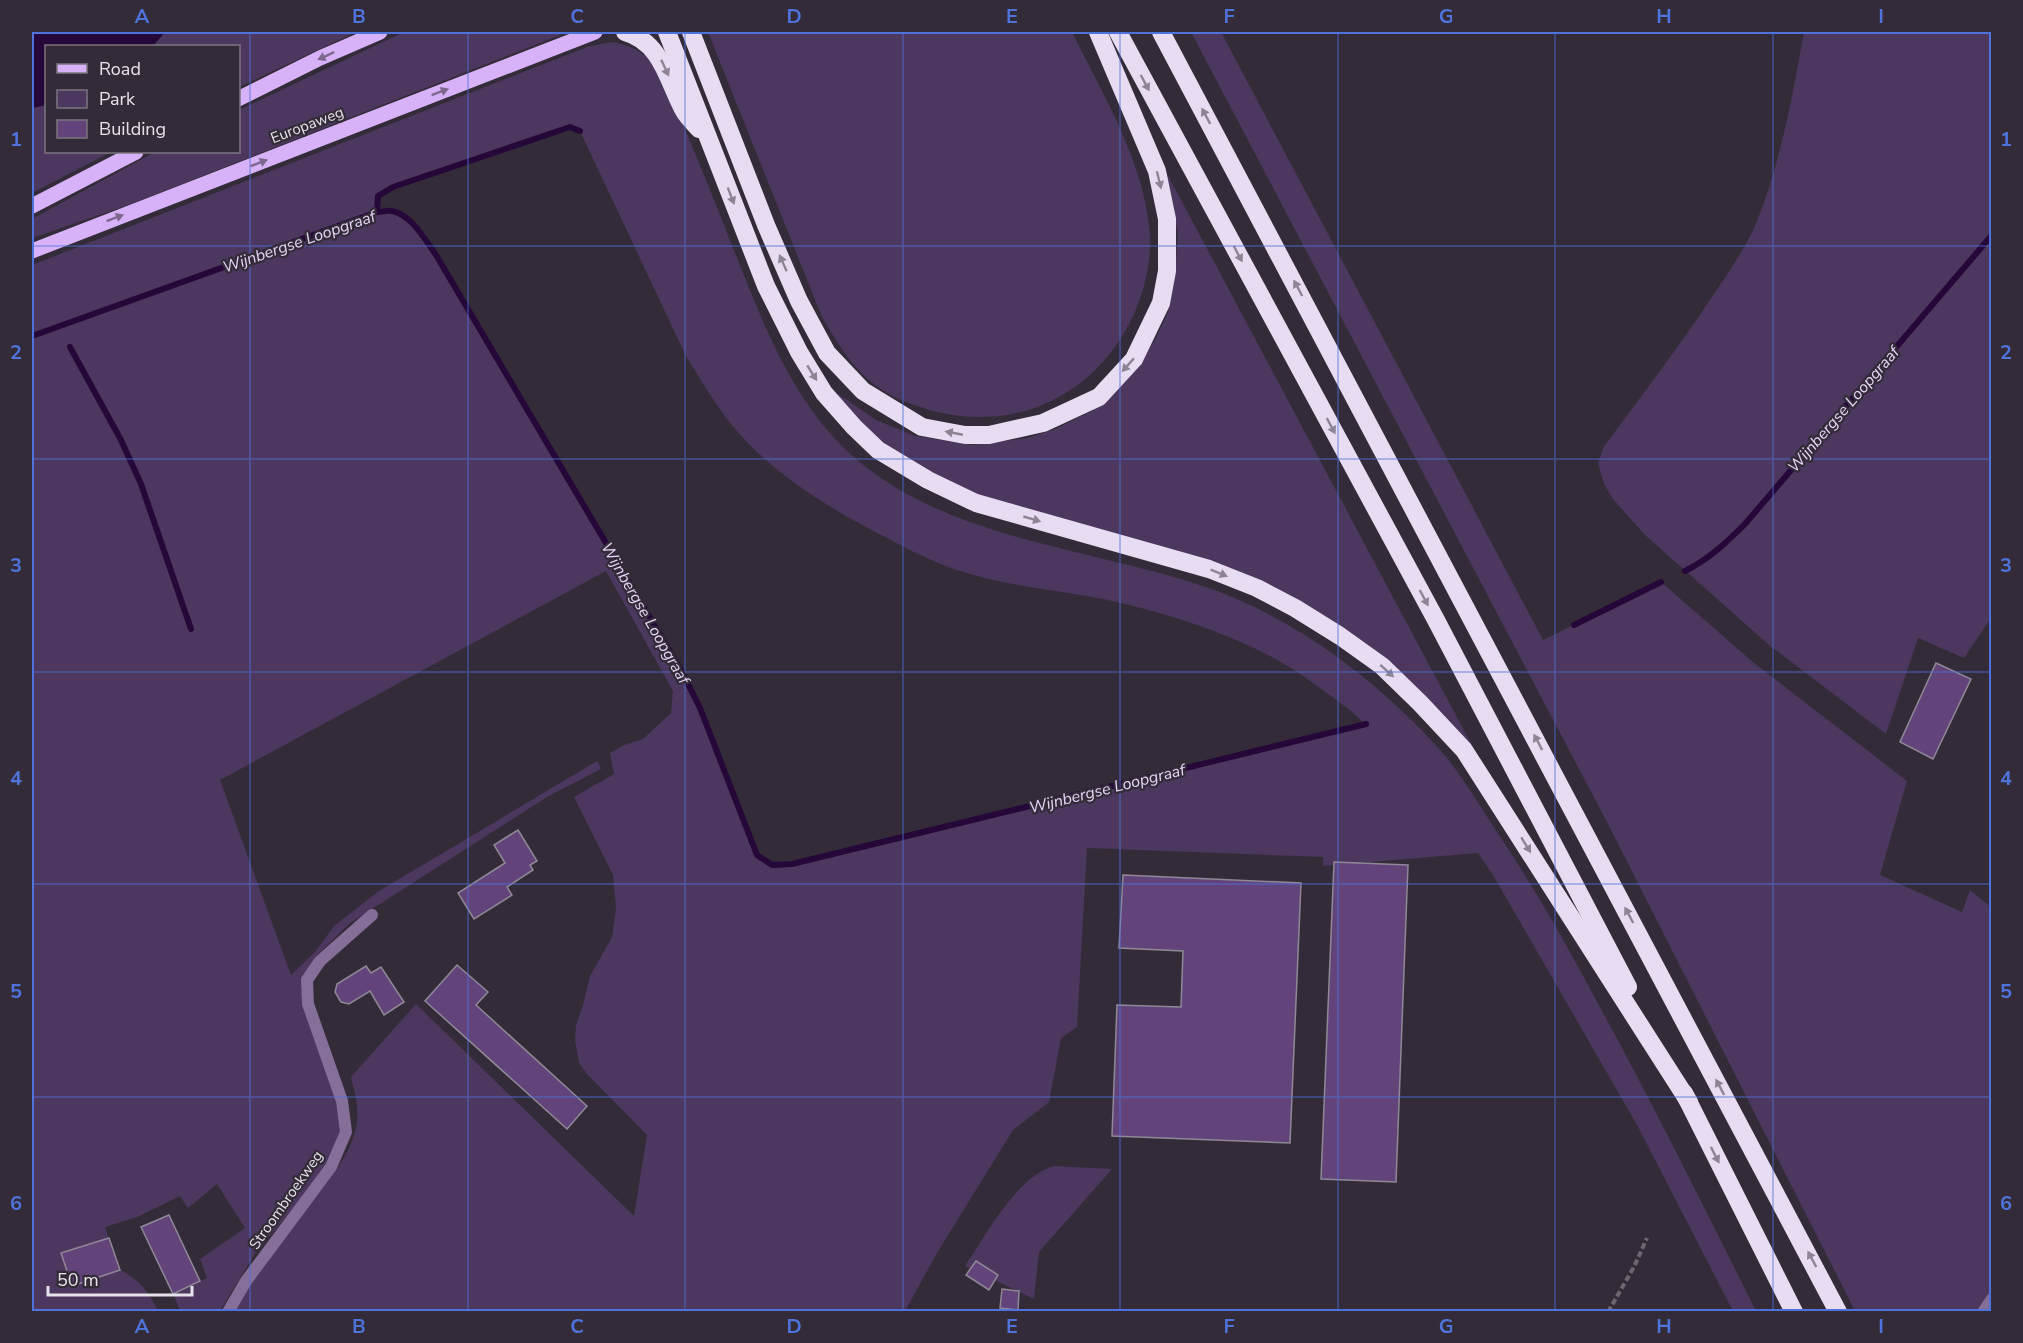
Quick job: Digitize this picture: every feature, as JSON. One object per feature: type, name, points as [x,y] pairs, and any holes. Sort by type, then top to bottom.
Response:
[{"type":"highway","points":[[625,32],[632,34],[661,58],[685,112],[710,142]]},
{"type":"highway","points":[[667,32],[771,296],[824,393],[854,427],[878,450],[928,480],[976,503],[1209,569],[1257,588],[1340,636],[1382,666],[1464,750],[1689,1102]]},
{"type":"highway","points":[[691,32],[766,225],[799,301],[827,353],[863,391],[922,427],[965,435],[989,435],[1043,423],[1099,397],[1134,359],[1161,303],[1167,271],[1167,219],[1157,171],[1098,32]]},
{"type":"highway","points":[[1118,32],[1436,620],[1689,1102],[1794,1311]]},
{"type":"highway","points":[[1161,32],[1838,1311]]},
{"type":"main road","points":[[240,98],[320,58],[380,32]]},
{"type":"main road","name":"Europaweg","points":[[32,250],[595,32]]},
{"type":"main road","points":[[32,206],[134,153]]},
{"type":"street","name":"Stroombroekweg","points":[[228,1311],[246,1281],[331,1167],[346,1132],[342,1101],[308,1004],[307,980],[320,961],[372,915]]},
{"type":"street","points":[[1983,1311],[1992,1299]]},
{"type":"path","points":[[1608,1311],[1634,1267],[1647,1238]]},
{"type":"green space","points":[[165,32],[356,32],[240,87],[240,45],[154,45]]},
{"type":"green space","points":[[404,32],[568,32],[131,204],[32,238],[32,219],[153,153],[240,153],[240,110]]},
{"type":"green space","points":[[708,32],[1072,32],[1129,150],[1145,199],[1150,236],[1145,282],[1134,314],[1117,343],[1097,368],[1074,388],[1047,403],[1019,413],[988,417],[956,415],[923,408],[894,397],[869,380],[853,364],[822,317]]},
{"type":"green space","points":[[1191,32],[1221,32],[1543,640],[1661,582],[1754,663],[1907,781],[1880,875],[1962,912],[1970,890],[1991,907],[1992,1290],[1975,1311],[1855,1311],[1608,824]]},
{"type":"green space","points":[[1804,32],[1991,32],[1991,618],[1964,658],[1918,638],[1886,734],[1769,645],[1645,535],[1613,499],[1604,484],[1598,464],[1603,448],[1697,319],[1734,264],[1755,226],[1779,155]]},
{"type":"green space","points":[[611,42],[622,44],[639,51],[656,69],[676,107],[752,294],[783,362],[808,405],[823,425],[861,463],[905,493],[952,515],[1002,533],[1209,588],[1253,606],[1316,642],[1355,670],[1383,693],[1430,739],[1464,782],[1554,924],[1654,1108],[1756,1311],[1733,1311],[1637,1125],[1493,875],[1478,853],[1323,866],[1323,857],[1087,848],[1077,1027],[1061,1038],[1049,1102],[1013,1130],[937,1253],[905,1311],[232,1311],[275,1246],[333,1175],[351,1144],[357,1115],[351,1077],[416,1004],[634,1216],[647,1135],[588,1075],[579,1063],[575,1040],[576,1025],[590,976],[612,937],[616,908],[613,875],[574,797],[614,774],[610,753],[624,745],[643,739],[671,713],[673,691],[606,571],[220,780],[291,975],[315,952],[334,926],[379,891],[597,761],[601,769],[547,797],[350,923],[315,957],[306,994],[330,1071],[342,1133],[328,1167],[254,1255],[220,1311],[180,1311],[173,1293],[207,1278],[200,1259],[245,1228],[217,1184],[188,1208],[180,1196],[137,1217],[105,1227],[119,1269],[142,1286],[158,1311],[32,1312],[32,265],[587,47]],"holes":[[[570,127],[580,131],[686,356],[731,424],[747,442],[783,474],[844,515],[948,567],[1004,582],[1129,605],[1170,616],[1231,638],[1292,669],[1347,708],[1365,724],[958,826],[792,864],[777,864],[762,859],[750,841],[700,708],[682,672],[436,255],[406,217],[392,211],[377,211],[378,196],[393,187]]]},
{"type":"green space","points":[[45,105],[45,153],[109,153],[32,193],[32,108]]},
{"type":"green space","points":[[1164,168],[1483,766],[1315,612],[963,489],[916,465],[881,442],[834,391],[876,420],[915,436],[972,445],[1028,438],[1055,429],[1090,412],[1115,390],[1138,364],[1156,338],[1168,312],[1175,276],[1178,233]]},
{"type":"green space","points":[[1054,1166],[1112,1169],[1039,1252],[1034,1299],[965,1266],[1015,1194],[1027,1181]]},
{"type":"shaded area","points":[[33,32],[165,32],[154,45],[45,45],[45,105],[32,108]]},
{"type":"building","points":[[1936,663],[1971,679],[1933,759],[1900,742]]},
{"type":"building","points":[[518,830],[537,861],[530,865],[533,870],[507,887],[512,895],[474,919],[458,893],[505,863],[494,845]]},
{"type":"building","points":[[1334,862],[1408,865],[1396,1182],[1321,1179]]},
{"type":"building","points":[[1123,875],[1301,883],[1290,1143],[1112,1136],[1117,1005],[1181,1007],[1183,951],[1119,948]]},
{"type":"building","points":[[457,965],[488,992],[476,1005],[587,1106],[567,1129],[425,1001]]},
{"type":"building","points":[[366,966],[371,973],[381,967],[404,1002],[384,1015],[370,991],[349,1004],[341,1002],[335,992],[337,984]]},
{"type":"building","points":[[169,1215],[200,1281],[173,1294],[141,1227]]},
{"type":"building","points":[[109,1238],[120,1270],[72,1286],[61,1253]]},
{"type":"building","points":[[976,1261],[998,1275],[989,1290],[966,1275]]},
{"type":"building","points":[[1002,1289],[1019,1291],[1018,1310],[1000,1308]]},
{"type":"waterway","points":[[377,212],[378,196],[393,187],[570,127],[580,131]]},
{"type":"waterway","name":"Wijnbergse Loopgraaf","points":[[32,336],[377,212],[392,211],[406,217],[436,255],[682,672],[700,708],[757,855],[772,865],[792,864],[1366,724]]},
{"type":"waterway","name":"Wijnbergse Loopgraaf","points":[[1685,571],[1717,550],[1745,524],[1992,235]]},
{"type":"waterway","points":[[70,347],[121,440],[141,484],[191,629]]},
{"type":"waterway","name":"Wijnbergse Loopgraaf","points":[[1574,625],[1661,582]]}]
